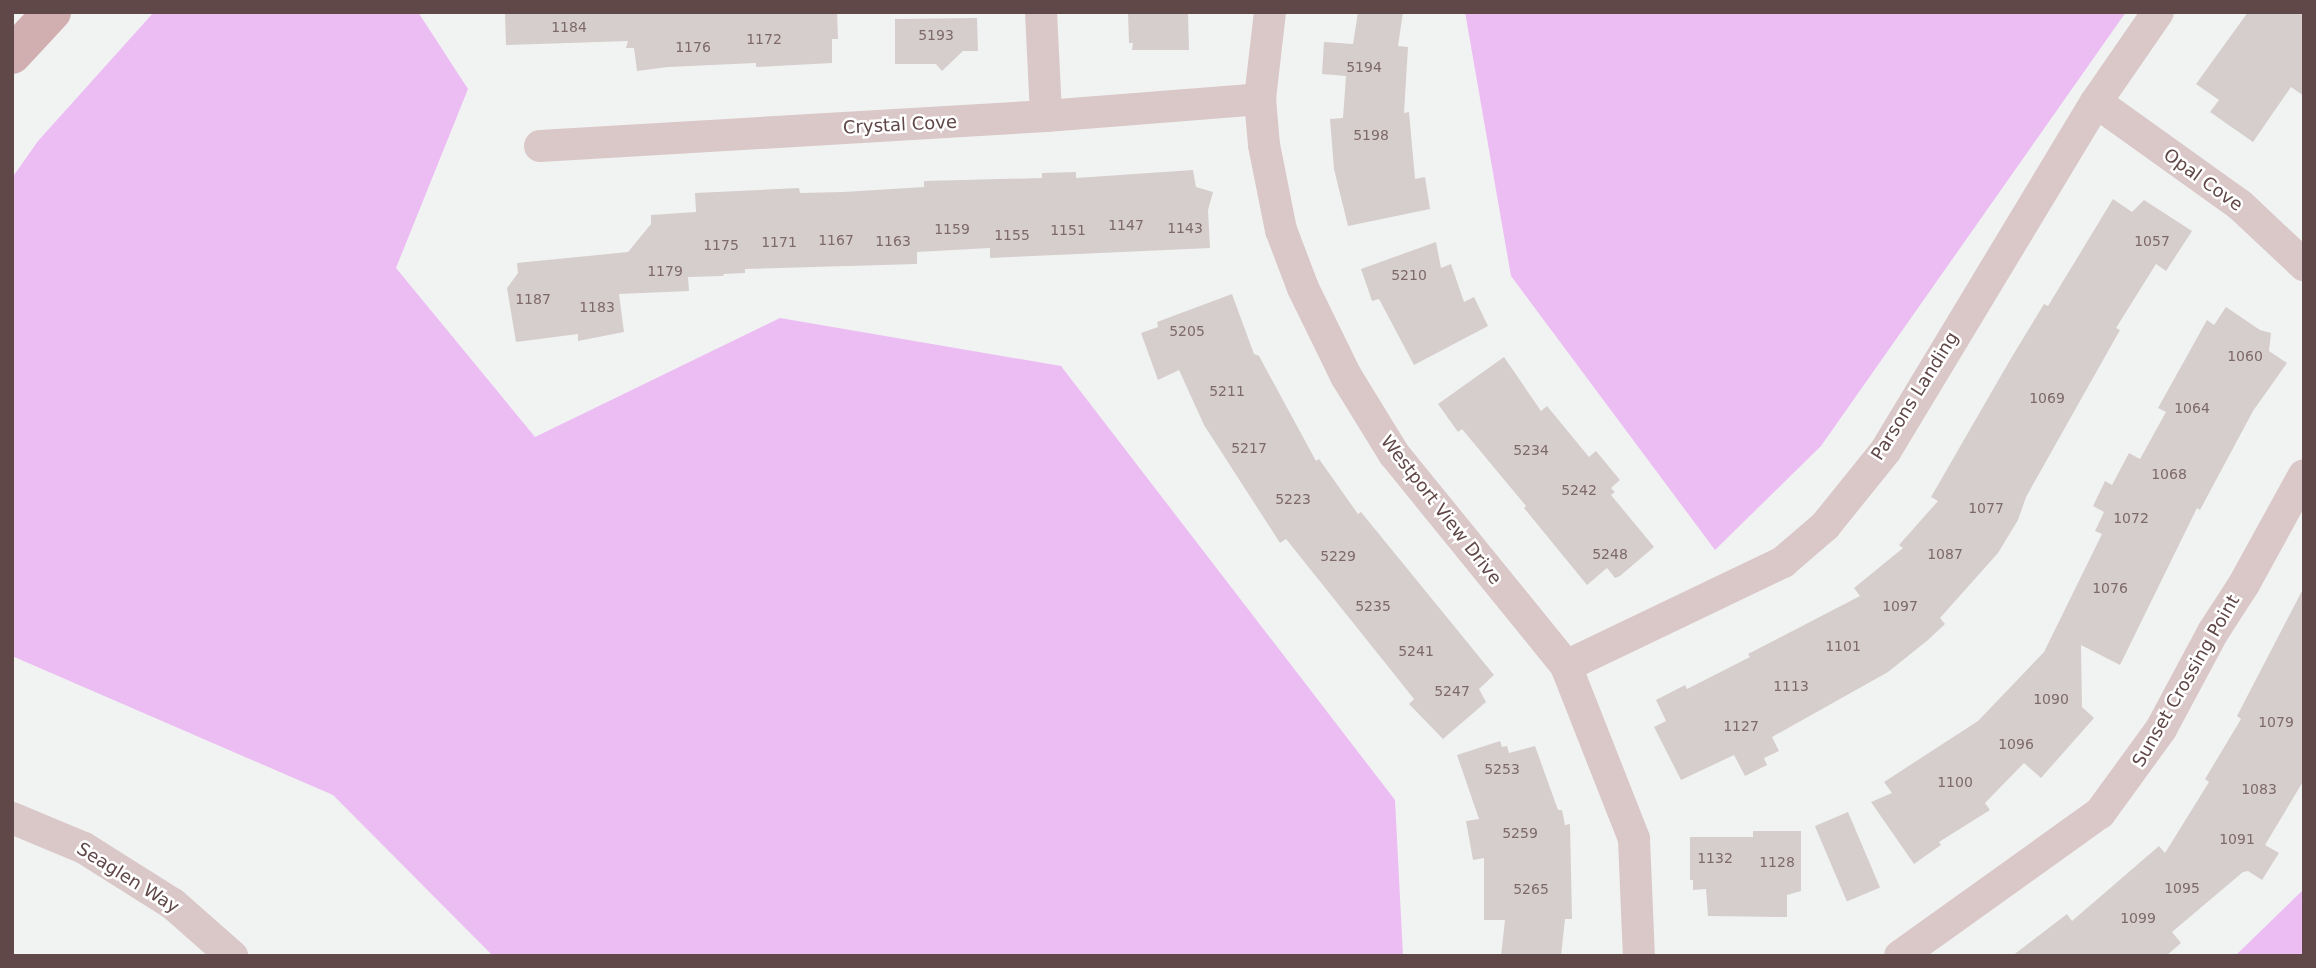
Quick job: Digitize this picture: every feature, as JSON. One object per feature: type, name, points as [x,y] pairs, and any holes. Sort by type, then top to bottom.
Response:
[{"type":"main road","points":[[12,55],[52,12]]},
{"type":"street","points":[[1041,12],[1046,116]]},
{"type":"street","name":"Westport View Drive","points":[[1270,12],[1260,99],[1265,145],[1281,230],[1310,306],[1359,400],[1419,487],[1566,666],[1634,839],[1639,956]]},
{"type":"street","name":"Parsons Landing","points":[[1566,666],[1783,562],[1825,526],[1886,450],[2096,103],[2158,12]]},
{"type":"street","name":"Crystal Cove","points":[[540,146],[1046,116],[1260,99]]},
{"type":"street","name":"Opal Cove","points":[[2096,103],[2240,205],[2304,265]]},
{"type":"street","name":"Sunset Crossing Point","points":[[1900,956],[2100,813],[2161,729],[2213,632],[2304,475]]},
{"type":"street","name":"Seaglen Way","points":[[12,818],[84,848],[173,904],[232,956]]},
{"type":"shaded area","points":[[154,12],[418,12],[468,89],[396,268],[535,437],[780,318],[1061,366],[1395,800],[1403,956],[493,956],[333,795],[12,656],[12,178],[38,141]]},
{"type":"shaded area","points":[[1465,12],[2126,12],[1821,446],[1715,550],[1511,276]]},
{"type":"shaded area","points":[[2304,889],[2304,956],[2235,956]]},
{"type":"building","points":[[505,12],[837,12],[838,39],[832,39],[832,63],[756,67],[756,63],[637,71],[634,48],[626,48],[628,41],[506,45]]},
{"type":"building","points":[[1128,12],[1188,12],[1189,50],[1132,50],[1133,43],[1129,43]]},
{"type":"building","points":[[1358,12],[1403,12],[1398,46],[1408,47],[1404,113],[1409,112],[1415,179],[1425,177],[1430,209],[1348,226],[1334,169],[1330,119],[1343,118],[1346,76],[1322,74],[1324,42],[1353,44]]},
{"type":"building","points":[[2248,12],[2304,12],[2304,96],[2291,87],[2253,142],[2210,112],[2219,100],[2196,84]]},
{"type":"building","points":[[977,18],[978,51],[963,51],[942,71],[936,64],[895,64],[895,19]]},
{"type":"building","points":[[1193,170],[1196,187],[1213,192],[1208,210],[1210,248],[990,258],[990,248],[917,252],[917,264],[745,269],[745,273],[688,277],[689,291],[619,294],[624,332],[578,341],[578,334],[516,342],[507,288],[518,273],[517,263],[628,252],[651,224],[651,215],[696,212],[695,193],[799,188],[800,193],[843,192],[924,187],[924,181],[1042,178],[1042,173],[1076,172],[1076,178]]},
{"type":"building","points":[[2113,199],[2132,212],[2144,200],[2192,231],[2166,271],[2156,264],[2116,328],[2120,330],[2026,497],[2018,520],[1998,553],[1940,618],[1945,624],[1928,640],[1888,672],[1772,737],[1779,751],[1764,758],[1767,765],[1745,776],[1734,755],[1681,780],[1654,727],[1666,721],[1656,700],[1685,685],[1687,689],[1750,657],[1748,654],[1860,596],[1854,588],[1903,548],[1899,545],[1938,501],[1931,497],[2010,360],[2044,304],[2048,306]]},
{"type":"building","points":[[1436,242],[1441,268],[1451,264],[1464,302],[1474,297],[1488,326],[1414,365],[1379,299],[1372,301],[1361,269]]},
{"type":"building","points":[[1232,294],[1254,354],[1259,356],[1316,461],[1319,459],[1358,514],[1361,512],[1494,675],[1479,689],[1486,702],[1443,739],[1409,704],[1414,699],[1286,539],[1280,543],[1204,425],[1179,370],[1158,380],[1141,333],[1158,327],[1157,322]]},
{"type":"building","points":[[2226,307],[2260,330],[2271,333],[2269,351],[2287,363],[2253,411],[2200,510],[2197,508],[2120,665],[2081,645],[2082,707],[2094,718],[2041,778],[2024,763],[1985,803],[1990,810],[1939,842],[1941,845],[1914,864],[1871,802],[1892,793],[1884,782],[1978,721],[2044,652],[2102,534],[2095,531],[2104,512],[2093,506],[2105,481],[2112,485],[2129,453],[2140,459],[2166,412],[2158,408],[2207,320],[2214,325]]},
{"type":"building","points":[[1504,357],[1541,411],[1547,406],[1589,457],[1596,451],[1620,480],[1611,488],[1615,492],[1611,495],[1654,547],[1620,576],[1615,578],[1607,568],[1587,585],[1524,508],[1526,506],[1462,429],[1458,432],[1438,404]]},
{"type":"building","points":[[2304,587],[2304,780],[2265,845],[2279,853],[2262,880],[2248,871],[2243,872],[2172,932],[2181,943],[2166,956],[2012,956],[2067,914],[2072,921],[2159,846],[2165,853],[2209,782],[2205,779],[2241,719],[2237,716]]},
{"type":"building","points":[[1500,741],[1502,747],[1507,746],[1509,753],[1535,746],[1558,810],[1562,810],[1565,825],[1570,824],[1572,919],[1565,919],[1561,956],[1501,956],[1505,920],[1484,920],[1484,858],[1473,860],[1466,821],[1479,819],[1457,755]]},
{"type":"building","points":[[1848,812],[1880,887],[1847,902],[1815,826]]},
{"type":"building","points":[[1753,831],[1801,831],[1801,891],[1787,895],[1787,917],[1708,916],[1706,889],[1693,890],[1693,880],[1690,880],[1690,837],[1753,837]]}]
